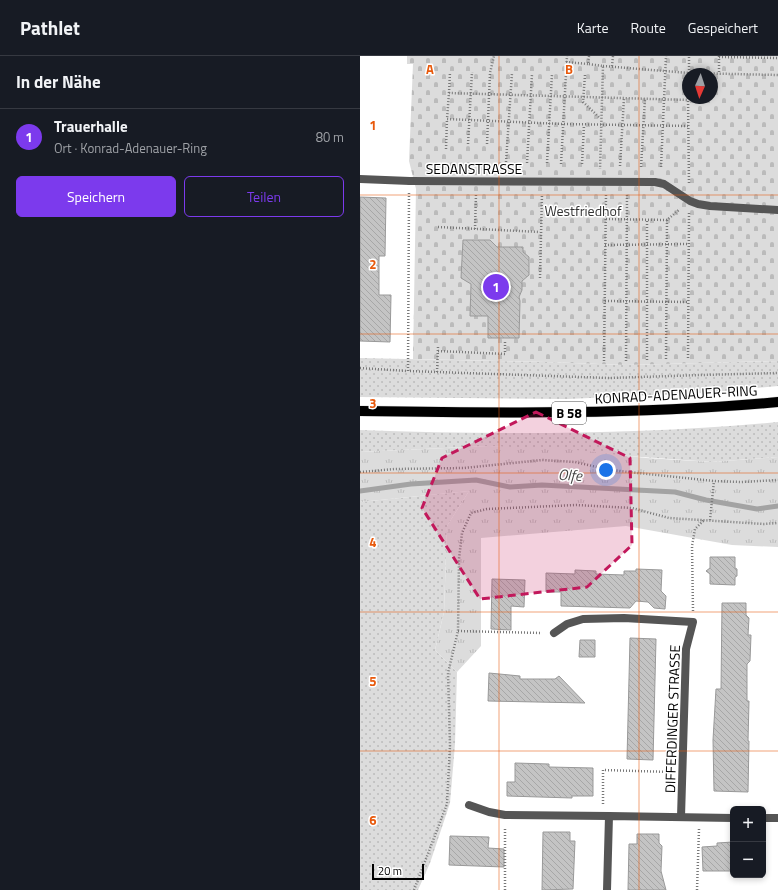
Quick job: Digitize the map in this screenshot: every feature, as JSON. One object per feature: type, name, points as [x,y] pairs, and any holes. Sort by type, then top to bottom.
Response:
[{"type":"main road","name":"KONRAD-ADENAUER-RING","points":[[360,410],[564,413],[662,410],[778,402]]},
{"type":"street","name":"SEDANSTRASSE","points":[[360,179],[476,182],[655,182],[664,184],[690,201],[710,206],[778,210]]},
{"type":"street","points":[[554,633],[567,624],[583,619],[624,618],[693,622]]},
{"type":"street","name":"DIFFERDINGER STRASSE","points":[[681,817],[686,649],[693,622]]},
{"type":"street","points":[[469,805],[488,812],[505,815],[730,818]]},
{"type":"street","points":[[606,816],[607,890]]},
{"type":"street","points":[[766,818],[778,818]]},
{"type":"path","points":[[486,144],[490,73],[494,56]]},
{"type":"path","points":[[561,164],[567,56]]},
{"type":"path","points":[[588,64],[589,56]]},
{"type":"path","points":[[612,66],[613,56]]},
{"type":"path","points":[[661,167],[666,56]]},
{"type":"path","points":[[689,56],[689,68]]},
{"type":"path","points":[[778,58],[719,57],[720,74],[778,75]]},
{"type":"path","points":[[566,62],[682,73]]},
{"type":"path","points":[[603,66],[601,125],[606,219],[604,361]]},
{"type":"path","points":[[446,149],[450,72]]},
{"type":"path","points":[[468,144],[472,72]]},
{"type":"path","points":[[506,162],[512,73]]},
{"type":"path","points":[[527,163],[532,74]]},
{"type":"path","points":[[547,163],[552,74]]},
{"type":"path","points":[[585,75],[583,102],[601,118]]},
{"type":"path","points":[[449,93],[682,99]]},
{"type":"path","points":[[620,166],[624,98]]},
{"type":"path","points":[[641,167],[645,99]]},
{"type":"path","points":[[688,104],[690,201],[688,244],[688,358]]},
{"type":"path","points":[[447,119],[549,124],[688,126]]},
{"type":"path","points":[[582,164],[584,125]]},
{"type":"path","points":[[408,371],[410,181]]},
{"type":"path","points":[[540,278],[542,181]]},
{"type":"path","points":[[475,229],[476,182]]},
{"type":"path","points":[[626,360],[627,182]]},
{"type":"path","points":[[606,219],[667,220],[690,201]]},
{"type":"path","points":[[647,220],[647,360]]},
{"type":"path","points":[[666,359],[667,220]]},
{"type":"path","points":[[438,227],[540,232]]},
{"type":"path","points":[[605,245],[688,244]]},
{"type":"path","points":[[605,301],[688,302]]},
{"type":"path","points":[[438,351],[505,354],[505,342]]},
{"type":"path","points":[[437,372],[438,347]]},
{"type":"path","points":[[360,368],[609,378],[701,374],[778,373]]},
{"type":"path","points":[[360,472],[396,469],[464,468],[542,460],[575,462],[610,470],[714,481],[741,482],[778,480]]},
{"type":"path","points":[[710,520],[714,481]]},
{"type":"path","points":[[414,890],[447,804],[450,746],[448,673],[458,631],[458,559],[462,533],[471,513],[487,509],[576,505],[632,508],[669,518],[764,524],[778,523]]},
{"type":"path","points":[[693,622],[692,546],[695,529],[704,520]]},
{"type":"path","points":[[458,631],[554,633]]},
{"type":"path","points":[[606,816],[604,770],[683,772]]},
{"type":"path","points":[[505,815],[505,890]]},
{"type":"path","points":[[697,890],[700,818]]},
{"type":"highlighted area","points":[[536,412],[630,458],[632,545],[587,587],[480,599],[422,508],[442,458]]},
{"type":"green space","name":"Westfriedhof","points":[[407,56],[778,56],[778,361],[626,365],[413,359],[416,189],[409,161],[413,64],[407,64]]},
{"type":"green space","points":[[360,358],[626,365],[778,361],[778,386],[703,393],[567,399],[360,397]]},
{"type":"green space","points":[[778,422],[778,457],[712,462],[488,446],[360,452],[360,430],[464,433],[569,433],[621,432]]},
{"type":"green space","points":[[488,446],[568,449],[646,458],[712,462],[778,457],[778,547],[732,545],[626,526],[481,538],[481,646],[457,672],[435,650],[444,612],[447,526],[469,491],[360,502],[360,452]]},
{"type":"green space","points":[[469,491],[447,526],[444,612],[435,650],[457,672],[455,744],[450,803],[430,863],[418,890],[360,890],[360,502]]},
{"type":"building","points":[[360,197],[386,198],[385,256],[379,256],[379,295],[391,295],[390,342],[360,341]]},
{"type":"building","points":[[463,240],[490,240],[497,247],[523,247],[523,252],[529,257],[529,275],[522,281],[522,290],[519,297],[519,338],[488,338],[488,316],[470,316],[471,284],[461,278]]},
{"type":"building","points":[[710,557],[735,557],[737,576],[735,577],[735,585],[710,584],[710,574],[706,571],[710,568]]},
{"type":"building","points":[[636,569],[662,570],[661,591],[666,596],[665,609],[654,608],[648,602],[636,601],[630,608],[561,606],[561,592],[546,592],[546,573],[575,574],[575,570],[596,571],[596,574],[624,575],[624,571],[636,571]]},
{"type":"building","points":[[492,579],[525,580],[524,607],[511,606],[511,630],[491,629]]},
{"type":"building","points":[[722,603],[746,603],[746,615],[749,618],[748,635],[751,635],[750,661],[747,664],[747,701],[749,701],[748,792],[714,791],[713,740],[716,689],[721,689]]},
{"type":"building","points":[[630,638],[656,639],[653,760],[627,759]]},
{"type":"building","points":[[580,640],[595,640],[595,657],[579,657]]},
{"type":"building","points":[[489,673],[520,676],[520,679],[555,679],[559,676],[585,703],[488,701]]},
{"type":"building","points":[[515,763],[549,764],[549,767],[593,768],[593,796],[572,796],[572,798],[507,796],[507,782],[515,782]]},
{"type":"building","points":[[543,832],[570,832],[570,841],[575,841],[573,889],[542,890]]},
{"type":"building","points":[[637,834],[659,834],[659,843],[662,846],[661,871],[666,890],[628,890],[629,844],[637,844]]},
{"type":"building","points":[[450,836],[489,837],[488,848],[504,849],[504,867],[449,865]]},
{"type":"building","points":[[730,842],[730,871],[703,871],[702,847],[717,846],[717,843]]},
{"type":"waterway","name":"Olfe","points":[[360,491],[411,484],[476,480],[510,487],[542,485],[675,492],[706,500],[757,509],[778,506]]},
{"type":"place","name":"Trauerhalle","points":[[496,287]]}]
